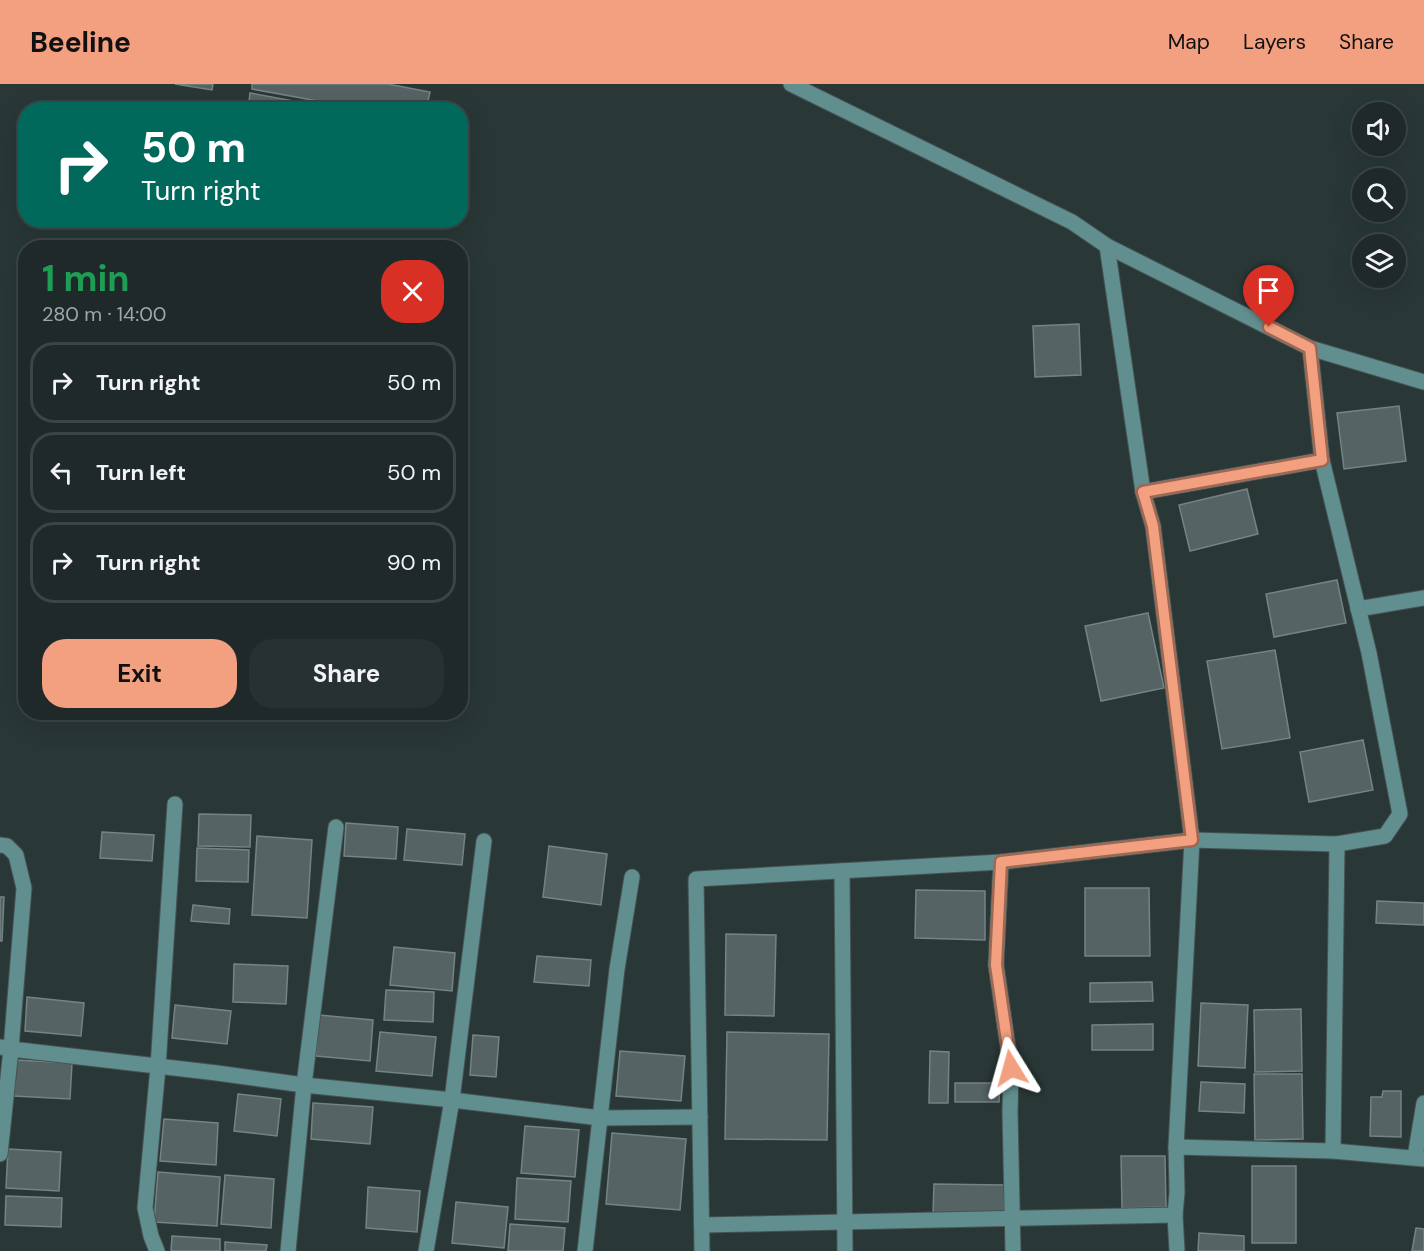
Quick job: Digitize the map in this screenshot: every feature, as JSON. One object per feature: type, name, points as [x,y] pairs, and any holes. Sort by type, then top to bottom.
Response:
[{"type":"street","points":[[792,84],[1072,222],[1107,246],[1310,348],[1424,382]]},
{"type":"street","points":[[1107,246],[1143,492],[1153,526],[1192,840],[1176,1147],[1177,1251]]},
{"type":"street","points":[[702,1251],[696,879],[1001,862],[1192,840],[1337,844],[1385,836],[1400,814],[1369,653],[1322,460],[1310,348]]},
{"type":"street","points":[[1143,492],[1322,460]]},
{"type":"street","points":[[1358,609],[1424,598]]},
{"type":"street","points":[[157,1251],[145,1208],[158,1067],[175,804]]},
{"type":"street","points":[[288,1251],[304,1085],[336,827]]},
{"type":"street","points":[[426,1251],[453,1100],[484,841]]},
{"type":"street","points":[[1333,1151],[1337,844]]},
{"type":"street","points":[[0,845],[7,846],[16,855],[24,888],[5,1048],[0,1154]]},
{"type":"street","points":[[1001,862],[996,965],[1011,1068],[1013,1251]]},
{"type":"street","points":[[842,871],[845,1251]]},
{"type":"street","points":[[585,1251],[617,969],[632,877]]},
{"type":"street","points":[[5,1048],[304,1085],[600,1118],[700,1117]]},
{"type":"street","points":[[1176,1147],[1333,1151],[1419,1158],[1424,1103]]},
{"type":"street","points":[[702,1225],[1175,1215]]},
{"type":"building","points":[[175,84],[213,84],[212,90]]},
{"type":"building","points":[[252,84],[388,84],[430,92],[428,102],[323,102],[252,89]]},
{"type":"building","points":[[250,93],[299,102],[249,102]]},
{"type":"building","points":[[1079,324],[1081,375],[1035,377],[1033,326]]},
{"type":"building","points":[[1399,406],[1406,461],[1344,469],[1337,413]]},
{"type":"building","points":[[1247,489],[1258,534],[1190,551],[1179,505]]},
{"type":"building","points":[[1337,580],[1346,623],[1274,637],[1266,594]]},
{"type":"building","points":[[1148,613],[1164,688],[1101,701],[1085,626]]},
{"type":"building","points":[[1275,650],[1290,738],[1222,749],[1207,661]]},
{"type":"building","points":[[1363,740],[1373,790],[1309,802],[1300,752]]},
{"type":"building","points":[[199,814],[251,815],[250,847],[198,846]]},
{"type":"building","points":[[346,823],[398,827],[396,859],[344,856]]},
{"type":"building","points":[[407,829],[465,834],[462,865],[404,860]]},
{"type":"building","points":[[102,832],[154,835],[152,861],[100,858]]},
{"type":"building","points":[[257,836],[312,840],[307,918],[252,915]]},
{"type":"building","points":[[549,846],[607,854],[601,905],[543,897]]},
{"type":"building","points":[[197,848],[249,850],[248,882],[196,881]]},
{"type":"building","points":[[1085,888],[1149,888],[1150,956],[1085,956]]},
{"type":"building","points":[[916,890],[985,891],[985,940],[915,938]]},
{"type":"building","points":[[0,897],[4,897],[2,941],[0,941]]},
{"type":"building","points":[[1377,901],[1424,903],[1424,925],[1376,923]]},
{"type":"building","points":[[193,905],[230,909],[229,924],[191,921]]},
{"type":"building","points":[[726,934],[776,935],[774,1016],[725,1015]]},
{"type":"building","points":[[394,947],[455,953],[452,991],[390,985]]},
{"type":"building","points":[[537,956],[591,960],[589,986],[534,982]]},
{"type":"building","points":[[234,964],[288,966],[286,1004],[233,1002]]},
{"type":"building","points":[[1152,982],[1153,1001],[1090,1002],[1090,983]]},
{"type":"building","points":[[386,990],[434,992],[433,1022],[384,1020]]},
{"type":"building","points":[[27,997],[84,1003],[81,1036],[25,1031]]},
{"type":"building","points":[[1201,1003],[1248,1005],[1245,1068],[1198,1066]]},
{"type":"building","points":[[175,1005],[231,1011],[227,1044],[172,1038]]},
{"type":"building","points":[[1301,1009],[1302,1071],[1255,1072],[1254,1010]]},
{"type":"building","points":[[319,1015],[373,1020],[370,1061],[316,1056]]},
{"type":"building","points":[[1153,1024],[1153,1050],[1092,1050],[1092,1025]]},
{"type":"building","points":[[380,1032],[436,1037],[432,1076],[376,1071]]},
{"type":"building","points":[[727,1032],[829,1034],[827,1140],[725,1139]]},
{"type":"building","points":[[473,1035],[499,1037],[496,1077],[470,1075]]},
{"type":"building","points":[[620,1051],[685,1056],[681,1101],[616,1096]]},
{"type":"building","points":[[930,1051],[949,1052],[948,1103],[929,1103]]},
{"type":"building","points":[[16,1060],[72,1063],[70,1099],[14,1096]]},
{"type":"building","points":[[1254,1074],[1302,1074],[1303,1139],[1255,1140]]},
{"type":"building","points":[[1201,1082],[1245,1084],[1244,1113],[1199,1111]]},
{"type":"building","points":[[955,1083],[1000,1083],[999,1102],[955,1102]]},
{"type":"building","points":[[1383,1091],[1401,1091],[1401,1137],[1370,1136],[1371,1097],[1382,1097]]},
{"type":"building","points":[[238,1094],[281,1099],[277,1136],[234,1131]]},
{"type":"building","points":[[313,1103],[373,1107],[370,1144],[311,1139]]},
{"type":"building","points":[[164,1119],[218,1123],[216,1165],[160,1161]]},
{"type":"building","points":[[525,1126],[579,1130],[575,1177],[521,1173]]},
{"type":"building","points":[[612,1133],[686,1139],[680,1210],[606,1204]]},
{"type":"building","points":[[8,1149],[61,1152],[59,1191],[6,1188]]},
{"type":"building","points":[[1121,1156],[1165,1156],[1166,1207],[1122,1208]]},
{"type":"building","points":[[1252,1166],[1296,1166],[1296,1243],[1252,1243]]},
{"type":"building","points":[[158,1172],[220,1177],[217,1226],[154,1222]]},
{"type":"building","points":[[225,1175],[274,1179],[271,1228],[221,1224]]},
{"type":"building","points":[[517,1178],[571,1181],[568,1222],[515,1219]]},
{"type":"building","points":[[934,1184],[1004,1185],[1004,1215],[933,1214]]},
{"type":"building","points":[[368,1187],[420,1191],[417,1232],[366,1228]]},
{"type":"building","points":[[6,1196],[62,1198],[61,1227],[5,1225]]},
{"type":"building","points":[[456,1202],[508,1207],[504,1248],[452,1243]]},
{"type":"building","points":[[510,1224],[565,1228],[563,1251],[508,1251]]},
{"type":"building","points":[[1416,1228],[1424,1229],[1424,1251],[1412,1251]]},
{"type":"building","points":[[1199,1233],[1244,1236],[1244,1251],[1198,1251]]},
{"type":"building","points":[[172,1236],[220,1239],[220,1251],[171,1251]]},
{"type":"building","points":[[225,1242],[267,1245],[266,1251],[225,1251]]},
{"type":"route","points":[[1011,1068],[996,965],[1001,862],[1192,840],[1153,526],[1143,492],[1322,460],[1310,348],[1269,327]]}]
